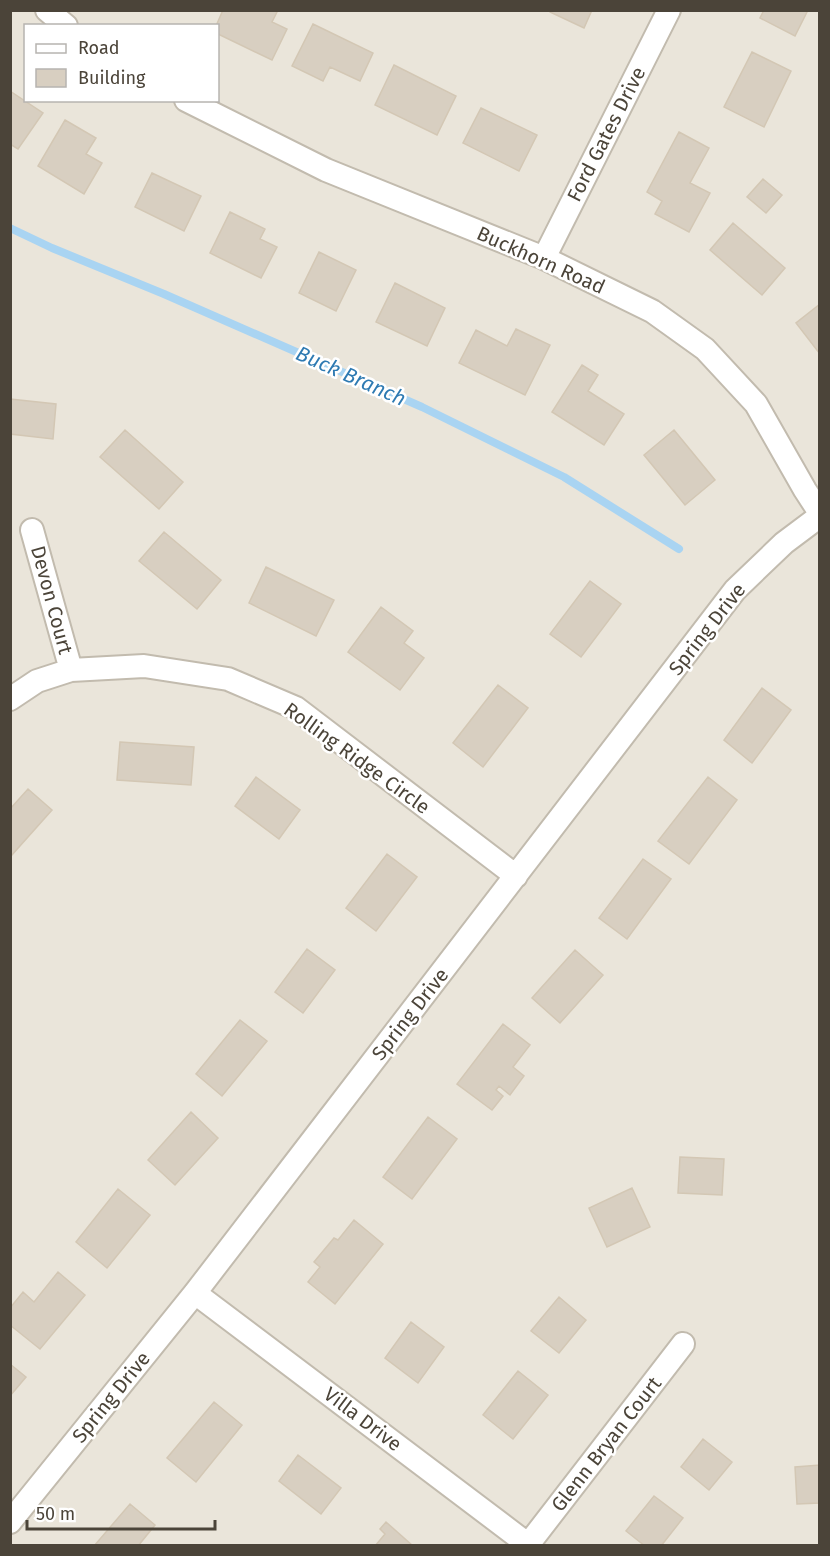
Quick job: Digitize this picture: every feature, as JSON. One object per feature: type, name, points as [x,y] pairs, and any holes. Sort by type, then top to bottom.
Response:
[{"type":"street","points":[[47,10],[64,24]]},
{"type":"street","name":"Ford Gates Drive","points":[[544,258],[669,10]]},
{"type":"street","name":"Buckhorn Road","points":[[190,102],[326,170],[544,258],[652,311],[705,349],[756,404],[819,515]]},
{"type":"street","name":"Spring Drive","points":[[10,1522],[195,1293],[735,590],[784,543],[819,515]]},
{"type":"street","name":"Devon Court","points":[[33,530],[71,670]]},
{"type":"street","name":"Rolling Ridge Circle","points":[[10,699],[37,681],[71,670],[144,666],[228,679],[296,708],[516,876]]},
{"type":"street","name":"Villa Drive","points":[[195,1293],[528,1545]]},
{"type":"street","name":"Glenn Bryan Court","points":[[528,1545],[683,1344]]},
{"type":"shaded area","points":[[11,11],[819,11],[819,1545],[11,1546]]},
{"type":"building","points":[[223,10],[278,10],[272,22],[287,29],[272,60],[219,34],[219,24],[217,24]]},
{"type":"building","points":[[550,10],[592,10],[584,28]]},
{"type":"building","points":[[764,10],[808,10],[795,36],[760,18]]},
{"type":"building","points":[[313,24],[373,53],[360,81],[330,67],[323,81],[292,66]]},
{"type":"building","points":[[752,52],[791,71],[764,127],[724,107]]},
{"type":"building","points":[[394,65],[456,96],[437,135],[375,105]]},
{"type":"building","points":[[10,91],[43,113],[18,149],[10,144]]},
{"type":"building","points":[[481,108],[537,135],[519,171],[463,143]]},
{"type":"building","points":[[65,120],[96,138],[86,154],[102,163],[84,194],[38,166]]},
{"type":"building","points":[[679,132],[709,148],[690,183],[710,193],[689,232],[655,214],[662,201],[647,192]]},
{"type":"building","points":[[152,173],[201,196],[184,231],[135,207]]},
{"type":"building","points":[[763,179],[782,195],[766,213],[747,197]]},
{"type":"building","points":[[230,212],[265,229],[260,239],[277,247],[261,278],[210,253]]},
{"type":"building","points":[[733,223],[785,268],[762,295],[710,250]]},
{"type":"building","points":[[319,252],[356,270],[336,311],[299,293]]},
{"type":"building","points":[[395,283],[445,308],[427,346],[376,322]]},
{"type":"building","points":[[820,304],[820,354],[796,323]]},
{"type":"building","points":[[516,329],[550,345],[525,395],[459,363],[476,330],[507,346]]},
{"type":"building","points":[[582,365],[598,375],[588,391],[624,414],[604,445],[552,412]]},
{"type":"building","points":[[10,399],[56,404],[53,439],[10,434]]},
{"type":"building","points":[[125,430],[183,482],[159,509],[100,457]]},
{"type":"building","points":[[674,430],[715,480],[685,505],[644,455]]},
{"type":"building","points":[[164,532],[221,580],[197,609],[139,561]]},
{"type":"building","points":[[266,567],[334,600],[316,636],[249,603]]},
{"type":"building","points":[[590,581],[621,604],[581,657],[550,634]]},
{"type":"building","points":[[381,607],[413,631],[404,643],[424,658],[400,690],[348,652]]},
{"type":"building","points":[[498,685],[528,708],[483,767],[453,743]]},
{"type":"building","points":[[762,688],[791,710],[752,763],[724,740]]},
{"type":"building","points":[[120,742],[194,747],[191,785],[117,780]]},
{"type":"building","points":[[256,777],[300,810],[279,839],[235,806]]},
{"type":"building","points":[[708,777],[737,800],[689,864],[658,841]]},
{"type":"building","points":[[28,789],[52,810],[11,856],[10,809]]},
{"type":"building","points":[[387,854],[417,877],[376,931],[346,908]]},
{"type":"building","points":[[643,859],[671,879],[627,939],[599,918]]},
{"type":"building","points":[[307,949],[335,970],[303,1013],[275,992]]},
{"type":"building","points":[[575,950],[603,975],[560,1023],[532,998]]},
{"type":"building","points":[[240,1020],[267,1041],[222,1096],[196,1074]]},
{"type":"building","points":[[503,1024],[530,1045],[513,1067],[524,1076],[510,1095],[499,1086],[496,1090],[503,1096],[492,1110],[457,1084]]},
{"type":"building","points":[[191,1112],[218,1138],[175,1185],[148,1160]]},
{"type":"building","points":[[428,1117],[457,1139],[412,1199],[383,1177]]},
{"type":"building","points":[[680,1157],[724,1159],[722,1195],[678,1193]]},
{"type":"building","points":[[632,1188],[650,1227],[607,1247],[589,1208]]},
{"type":"building","points":[[118,1189],[150,1215],[107,1268],[76,1242]]},
{"type":"building","points":[[354,1220],[383,1244],[335,1304],[308,1282],[320,1267],[314,1262],[334,1238],[338,1240]]},
{"type":"building","points":[[58,1272],[85,1295],[40,1349],[10,1325],[10,1308],[23,1292],[34,1302]]},
{"type":"building","points":[[559,1297],[586,1320],[559,1353],[531,1331]]},
{"type":"building","points":[[411,1322],[444,1347],[418,1383],[385,1358]]},
{"type":"building","points":[[10,1364],[26,1377],[10,1396]]},
{"type":"building","points":[[518,1371],[548,1395],[513,1439],[483,1415]]},
{"type":"building","points":[[214,1402],[242,1425],[196,1482],[167,1458]]},
{"type":"building","points":[[703,1439],[732,1462],[709,1490],[681,1467]]},
{"type":"building","points":[[298,1455],[341,1488],[321,1514],[279,1481]]},
{"type":"building","points":[[820,1465],[820,1503],[797,1504],[795,1467]]},
{"type":"building","points":[[654,1496],[683,1518],[661,1546],[645,1546],[626,1531]]},
{"type":"building","points":[[130,1504],[155,1525],[138,1546],[94,1546]]},
{"type":"building","points":[[386,1522],[413,1546],[375,1546],[385,1534],[380,1529]]},
{"type":"waterway","name":"Buck Branch","points":[[10,228],[422,407],[564,477],[679,549]]}]
